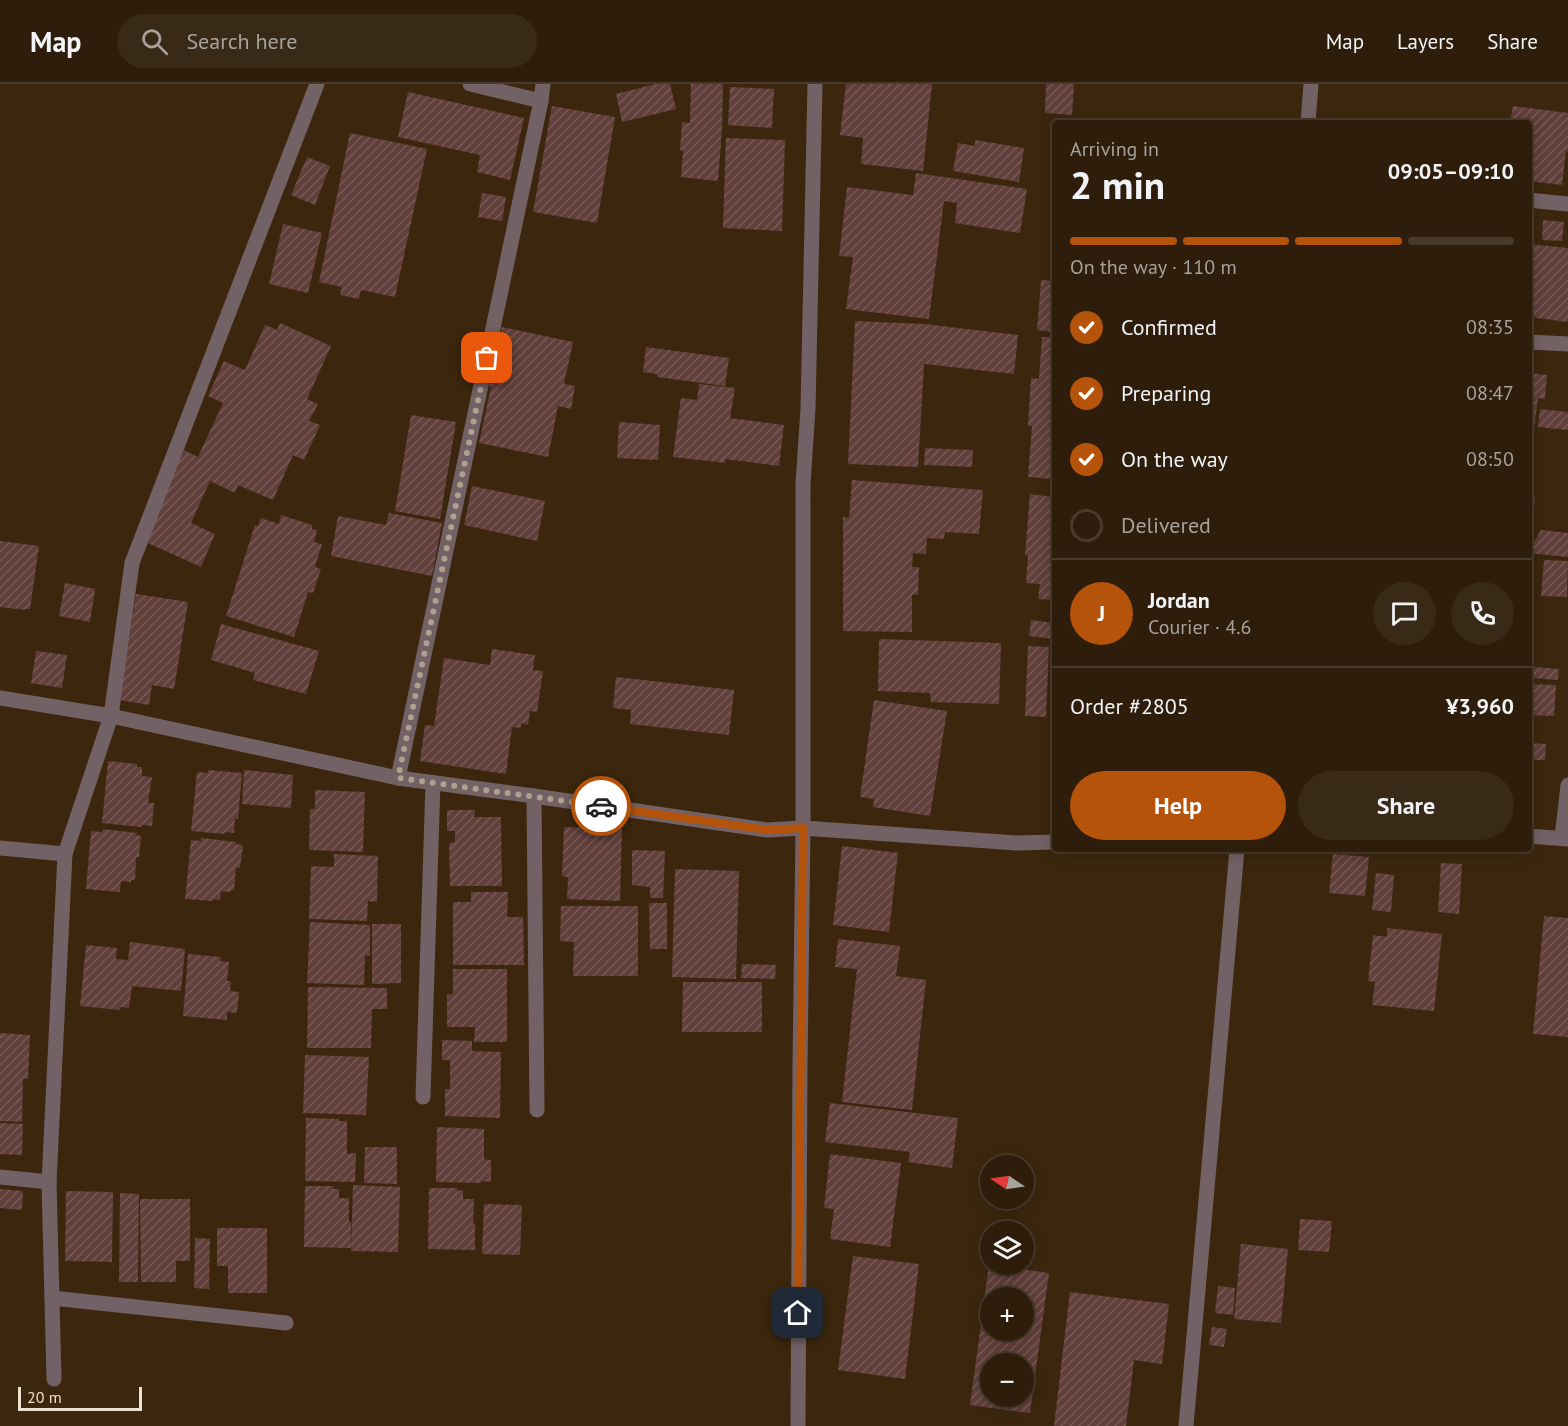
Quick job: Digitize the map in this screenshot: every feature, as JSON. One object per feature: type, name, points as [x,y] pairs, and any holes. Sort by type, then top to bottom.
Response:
[{"type":"street","points":[[54,1379],[49,1182],[65,854],[111,717],[132,562],[317,84]]},
{"type":"street","points":[[470,84],[541,101]]},
{"type":"street","points":[[398,778],[543,84]]},
{"type":"street","points":[[798,1426],[803,828],[803,484],[808,409],[815,84]]},
{"type":"street","points":[[1308,120],[1311,84]]},
{"type":"street","points":[[1532,200],[1568,204]]},
{"type":"street","points":[[1532,342],[1568,344]]},
{"type":"street","points":[[0,698],[111,717],[398,778],[534,795],[767,830],[803,828],[1017,843],[1052,842]]},
{"type":"street","points":[[423,1097],[433,783]]},
{"type":"street","points":[[1532,836],[1565,838],[1568,785]]},
{"type":"street","points":[[534,795],[537,1110]]},
{"type":"street","points":[[0,848],[65,854]]},
{"type":"street","points":[[1185,1426],[1237,852]]},
{"type":"street","points":[[0,1177],[49,1182]]},
{"type":"street","points":[[52,1298],[286,1323]]},
{"type":"building","points":[[656,84],[670,84],[676,109],[622,122],[616,94]]},
{"type":"building","points":[[691,84],[723,84],[718,181],[681,177],[682,122],[690,123]]},
{"type":"building","points":[[846,84],[932,84],[923,171],[861,164],[863,138],[840,135]]},
{"type":"building","points":[[1046,84],[1074,84],[1072,115],[1045,113]]},
{"type":"building","points":[[730,87],[774,89],[772,128],[728,125]]},
{"type":"building","points":[[408,92],[524,118],[510,180],[477,172],[480,155],[398,137]]},
{"type":"building","points":[[552,106],[615,117],[597,223],[533,212]]},
{"type":"building","points":[[1513,106],[1568,113],[1568,152],[1566,151],[1562,185],[1532,181],[1532,120],[1511,120]]},
{"type":"building","points":[[350,133],[427,149],[395,297],[361,290],[359,299],[340,295],[342,287],[319,282]]},
{"type":"building","points":[[726,138],[785,140],[782,231],[723,228]]},
{"type":"building","points":[[975,140],[1024,148],[1019,182],[953,171],[958,143],[975,146]]},
{"type":"building","points":[[307,157],[330,166],[315,205],[291,195]]},
{"type":"building","points":[[916,173],[1027,189],[1020,233],[955,223],[957,203],[944,201],[929,319],[846,309],[853,257],[839,256],[847,187],[913,195]]},
{"type":"building","points":[[482,193],[506,197],[502,221],[478,217]]},
{"type":"building","points":[[1543,220],[1564,222],[1562,241],[1542,240]]},
{"type":"building","points":[[283,224],[322,233],[308,293],[269,284]]},
{"type":"building","points":[[1532,244],[1568,248],[1568,322],[1532,317]]},
{"type":"building","points":[[1041,280],[1052,281],[1052,332],[1037,330]]},
{"type":"building","points":[[855,321],[924,324],[1018,335],[1014,374],[924,364],[918,467],[848,464]]},
{"type":"building","points":[[280,323],[331,346],[307,399],[318,404],[309,421],[320,425],[304,460],[293,455],[273,500],[238,485],[235,493],[210,481],[191,523],[215,534],[201,567],[143,541],[184,450],[198,457],[223,403],[208,396],[224,361],[245,370],[265,325],[277,330]]},
{"type":"building","points":[[502,327],[573,342],[564,384],[575,386],[571,409],[558,406],[548,457],[479,443]]},
{"type":"building","points":[[1042,337],[1052,337],[1052,479],[1028,477],[1032,426],[1028,426],[1031,378],[1039,379]]},
{"type":"building","points":[[646,347],[729,358],[725,386],[657,377],[657,374],[643,372]]},
{"type":"building","points":[[1532,373],[1547,375],[1545,399],[1538,398],[1534,429],[1532,429]]},
{"type":"building","points":[[699,384],[735,388],[730,418],[784,425],[779,466],[725,459],[725,463],[673,457],[681,398],[697,400]]},
{"type":"building","points":[[1540,409],[1568,412],[1568,430],[1538,427]]},
{"type":"building","points":[[411,415],[456,422],[440,519],[395,511]]},
{"type":"building","points":[[619,422],[660,425],[658,460],[617,458]]},
{"type":"building","points":[[925,448],[973,450],[972,467],[924,465]]},
{"type":"building","points":[[852,480],[983,490],[979,534],[945,532],[944,539],[927,538],[926,554],[913,553],[912,567],[919,567],[918,594],[912,595],[912,632],[843,631],[843,517],[849,518]]},
{"type":"building","points":[[472,486],[545,501],[537,541],[464,525]]},
{"type":"building","points":[[1030,494],[1052,497],[1052,600],[1038,599],[1040,584],[1026,583],[1028,555],[1025,555]]},
{"type":"building","points":[[1532,496],[1535,496],[1532,528]]},
{"type":"building","points":[[389,513],[442,523],[432,576],[331,556],[338,516],[386,525]]},
{"type":"building","points":[[281,515],[312,525],[312,529],[317,530],[314,542],[322,544],[315,567],[321,569],[313,593],[308,592],[294,637],[226,616],[255,525],[258,526],[261,518],[279,524]]},
{"type":"building","points":[[1541,530],[1568,533],[1568,557],[1532,553],[1532,546]]},
{"type":"building","points":[[0,541],[39,546],[30,609],[0,607]]},
{"type":"building","points":[[1544,560],[1568,561],[1567,597],[1541,596]]},
{"type":"building","points":[[65,583],[95,589],[90,622],[59,616]]},
{"type":"building","points":[[136,594],[188,602],[174,689],[152,685],[149,705],[120,700]]},
{"type":"building","points":[[1031,620],[1052,623],[1052,639],[1029,636]]},
{"type":"building","points":[[221,624],[319,651],[306,694],[253,680],[255,673],[211,660]]},
{"type":"building","points":[[879,639],[1001,643],[999,704],[931,702],[930,693],[878,691]]},
{"type":"building","points":[[1028,646],[1049,647],[1046,717],[1025,716]]},
{"type":"building","points":[[492,649],[535,655],[533,670],[543,671],[537,712],[530,711],[528,725],[521,723],[521,728],[512,727],[506,774],[420,761],[425,725],[434,726],[444,658],[490,665]]},
{"type":"building","points":[[36,651],[67,655],[62,688],[31,683]]},
{"type":"building","points":[[1533,667],[1559,669],[1558,680],[1533,678]]},
{"type":"building","points":[[616,677],[734,690],[729,735],[630,724],[631,710],[613,708]]},
{"type":"building","points":[[1532,684],[1556,685],[1554,716],[1532,715]]},
{"type":"building","points":[[874,700],[947,711],[930,816],[873,807],[874,799],[860,797]]},
{"type":"building","points":[[1532,743],[1546,744],[1545,760],[1532,760]]},
{"type":"building","points":[[108,761],[137,764],[137,767],[142,767],[142,776],[152,777],[148,803],[154,803],[152,826],[102,823]]},
{"type":"building","points":[[208,770],[242,773],[238,819],[235,818],[234,833],[191,831],[197,772],[208,773]]},
{"type":"building","points":[[244,770],[293,775],[291,808],[242,804]]},
{"type":"building","points":[[315,790],[365,792],[363,852],[309,850],[310,809],[315,809]]},
{"type":"building","points":[[447,810],[475,810],[474,817],[501,817],[502,886],[450,886],[449,843],[455,842],[455,831],[447,831]]},
{"type":"building","points":[[564,827],[622,829],[620,901],[567,899],[568,877],[562,876]]},
{"type":"building","points":[[103,829],[137,833],[136,835],[141,836],[139,858],[136,857],[135,880],[121,881],[120,892],[86,889],[91,831],[102,832]]},
{"type":"building","points":[[201,838],[236,842],[235,844],[243,845],[240,868],[236,868],[234,890],[221,891],[220,900],[185,899],[191,840],[201,841]]},
{"type":"building","points":[[842,846],[898,853],[889,932],[833,925]]},
{"type":"building","points":[[632,850],[665,851],[663,898],[650,898],[650,887],[632,885]]},
{"type":"building","points":[[334,854],[378,856],[377,902],[368,901],[367,921],[309,919],[311,866],[334,867]]},
{"type":"building","points":[[1333,854],[1369,857],[1365,896],[1329,893]]},
{"type":"building","points":[[1441,863],[1462,864],[1459,914],[1438,912]]},
{"type":"building","points":[[675,869],[739,871],[736,979],[672,977]]},
{"type":"building","points":[[1376,873],[1394,875],[1391,912],[1372,910]]},
{"type":"building","points":[[471,892],[508,892],[507,917],[523,917],[524,965],[453,965],[453,902],[471,902]]},
{"type":"building","points":[[649,903],[667,903],[667,949],[650,949]]},
{"type":"building","points":[[561,906],[638,906],[638,976],[573,976],[574,942],[560,941]]},
{"type":"building","points":[[1544,916],[1568,918],[1568,1037],[1533,1034]]},
{"type":"building","points":[[310,922],[370,925],[370,956],[365,956],[364,985],[307,983]]},
{"type":"building","points":[[372,924],[401,924],[401,983],[372,984]]},
{"type":"building","points":[[1387,928],[1442,934],[1434,1011],[1372,1005],[1375,982],[1368,981],[1373,935],[1387,937]]},
{"type":"building","points":[[838,939],[900,946],[896,976],[926,980],[912,1110],[842,1102],[857,969],[835,967]]},
{"type":"building","points":[[130,942],[185,949],[181,991],[132,986],[129,1008],[120,1007],[119,1010],[80,1006],[86,945],[117,948],[116,959],[128,960]]},
{"type":"building","points":[[188,954],[221,957],[220,961],[229,962],[227,981],[231,981],[230,991],[239,992],[237,1013],[227,1012],[227,1020],[183,1016]]},
{"type":"building","points":[[742,964],[776,965],[775,979],[741,978]]},
{"type":"building","points":[[453,969],[507,969],[507,1042],[474,1042],[475,1027],[447,1027],[447,995],[453,994]]},
{"type":"building","points":[[683,982],[762,982],[762,1032],[682,1032]]},
{"type":"building","points":[[308,987],[387,988],[387,1009],[372,1009],[371,1048],[307,1048]]},
{"type":"building","points":[[0,1033],[30,1035],[28,1079],[23,1079],[22,1122],[0,1121]]},
{"type":"building","points":[[442,1040],[472,1041],[472,1051],[501,1052],[500,1118],[445,1116],[445,1089],[450,1089],[450,1060],[442,1060]]},
{"type":"building","points":[[305,1055],[369,1057],[366,1115],[303,1113]]},
{"type":"building","points":[[830,1103],[958,1118],[952,1168],[908,1162],[910,1152],[825,1142]]},
{"type":"building","points":[[306,1118],[347,1121],[347,1154],[356,1153],[355,1182],[305,1181]]},
{"type":"building","points":[[0,1123],[23,1124],[22,1155],[0,1154]]},
{"type":"building","points":[[437,1127],[484,1129],[484,1159],[491,1160],[491,1182],[436,1182]]},
{"type":"building","points":[[365,1147],[397,1147],[397,1184],[364,1183]]},
{"type":"building","points":[[830,1154],[901,1163],[890,1247],[830,1239],[834,1209],[824,1208]]},
{"type":"building","points":[[353,1185],[400,1187],[398,1252],[351,1251]]},
{"type":"building","points":[[305,1186],[333,1186],[333,1189],[339,1189],[339,1198],[349,1198],[351,1248],[304,1247]]},
{"type":"building","points":[[429,1188],[457,1188],[457,1191],[463,1190],[463,1199],[474,1199],[475,1250],[428,1249]]},
{"type":"building","points":[[0,1189],[23,1191],[22,1210],[0,1208]]},
{"type":"building","points":[[66,1191],[113,1192],[112,1262],[65,1261]]},
{"type":"building","points":[[120,1193],[139,1194],[138,1282],[119,1282]]},
{"type":"building","points":[[140,1199],[190,1199],[190,1261],[176,1261],[176,1282],[141,1282]]},
{"type":"building","points":[[484,1204],[522,1205],[520,1255],[482,1254]]},
{"type":"building","points":[[1300,1219],[1332,1221],[1329,1252],[1298,1250]]},
{"type":"building","points":[[217,1228],[267,1228],[267,1293],[228,1293],[228,1266],[217,1266]]},
{"type":"building","points":[[195,1238],[210,1239],[209,1289],[194,1288]]},
{"type":"building","points":[[1241,1244],[1288,1249],[1281,1323],[1234,1319]]},
{"type":"building","points":[[853,1256],[919,1264],[905,1379],[838,1370]]},
{"type":"building","points":[[1034,1271],[1049,1273],[1034,1384],[1034,1353],[980,1353],[980,1406],[970,1405],[980,1331],[980,1341],[1034,1341],[1034,1287],[986,1287],[988,1275],[1034,1275]]},
{"type":"building","points":[[1218,1286],[1235,1288],[1233,1315],[1215,1313]]},
{"type":"building","points":[[1070,1292],[1169,1304],[1162,1364],[1134,1360],[1126,1426],[1054,1426]]},
{"type":"building","points":[[1212,1327],[1227,1329],[1224,1347],[1209,1345]]},
{"type":"building","points":[[985,1407],[1031,1407],[1030,1413]]},
{"type":"way so far","points":[[487,358],[398,778],[601,806]]},
{"type":"route","points":[[601,806],[767,830],[803,828],[798,1313]]}]
